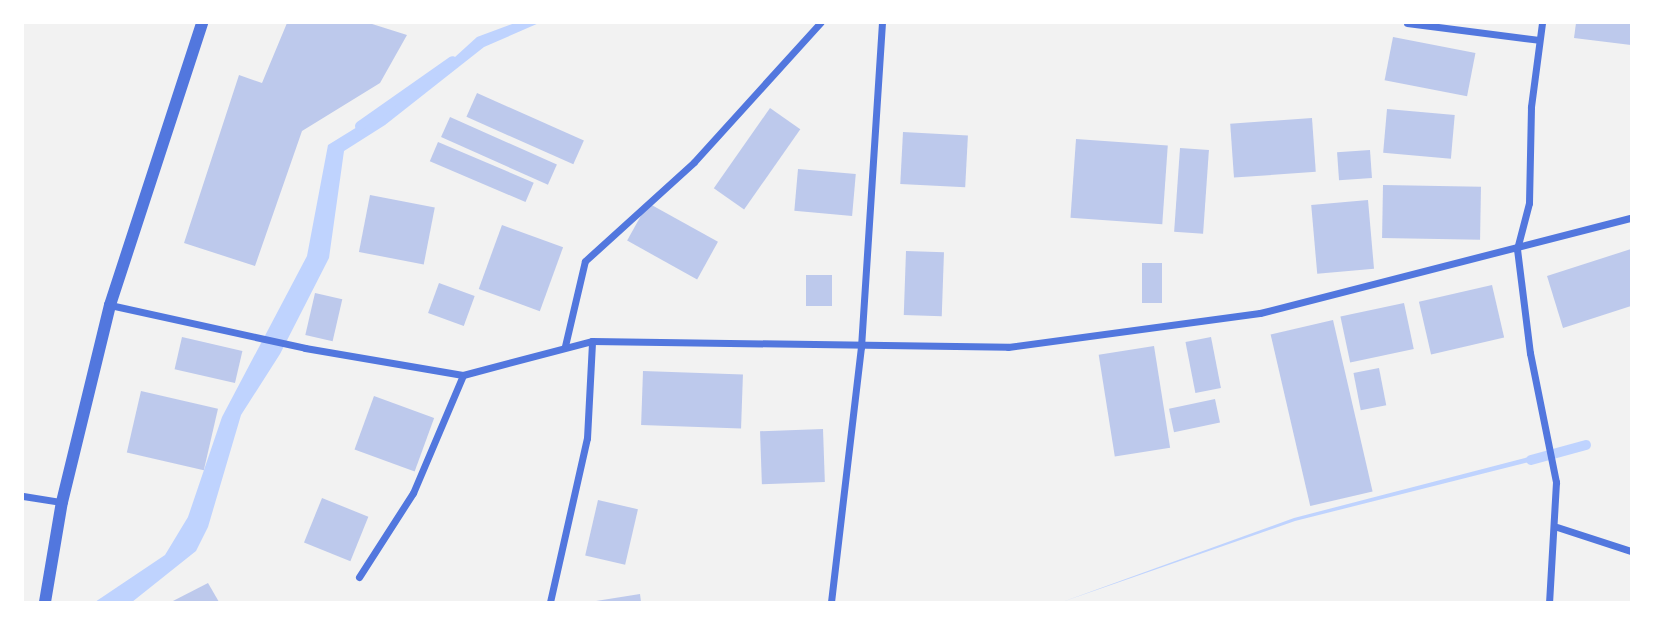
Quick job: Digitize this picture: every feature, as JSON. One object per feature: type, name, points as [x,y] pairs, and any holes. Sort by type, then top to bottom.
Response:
[{"type":"street","points":[[45,602],[62,502],[110,304],[202,23]]},
{"type":"street","points":[[565,346],[585,261],[694,162],[820,23]]},
{"type":"street","points":[[831,602],[861,347],[882,23]]},
{"type":"street","points":[[1406,23],[1539,40]]},
{"type":"street","points":[[1542,23],[1531,107],[1529,203],[1517,249],[1530,353],[1556,482],[1557,527],[1549,602]]},
{"type":"street","points":[[110,304],[318,351],[463,375],[592,341],[861,347],[1007,347],[1260,313],[1631,218]]},
{"type":"street","points":[[550,602],[587,438],[592,341]]},
{"type":"street","points":[[359,577],[413,493],[463,375]]},
{"type":"street","points":[[23,496],[62,502]]},
{"type":"street","points":[[1557,527],[1631,551]]},
{"type":"water","points":[[515,23],[539,23],[484,47],[385,125],[344,151],[329,258],[280,354],[241,415],[208,527],[196,551],[132,602],[95,602],[165,555],[188,517],[222,417],[307,256],[328,145],[422,87],[477,37]]},
{"type":"water","points":[[1544,453],[1545,458],[1295,521],[1062,602],[1294,518]]},
{"type":"building","points":[[287,23],[369,23],[407,35],[380,83],[302,131],[255,266],[184,243],[239,75],[262,83]]},
{"type":"building","points":[[1576,23],[1631,23],[1631,45],[1574,38]]},
{"type":"building","points":[[1393,37],[1475,53],[1467,96],[1385,80]]},
{"type":"building","points":[[477,93],[584,141],[573,164],[466,117]]},
{"type":"building","points":[[770,108],[800,129],[744,209],[714,188]]},
{"type":"building","points":[[1387,109],[1455,115],[1451,159],[1383,153]]},
{"type":"building","points":[[450,117],[557,165],[548,185],[441,137]]},
{"type":"building","points":[[1312,118],[1316,172],[1234,178],[1230,124]]},
{"type":"building","points":[[903,132],[968,135],[965,187],[900,184]]},
{"type":"building","points":[[1076,139],[1168,145],[1162,224],[1070,218]]},
{"type":"building","points":[[438,142],[534,183],[526,202],[430,161]]},
{"type":"building","points":[[1180,148],[1209,150],[1203,234],[1174,232]]},
{"type":"building","points":[[1370,150],[1372,178],[1339,180],[1337,152]]},
{"type":"building","points":[[798,169],[856,174],[852,216],[794,211]]},
{"type":"building","points":[[1383,185],[1481,187],[1480,240],[1382,238]]},
{"type":"building","points":[[370,195],[435,208],[424,265],[359,252]]},
{"type":"building","points":[[1368,200],[1374,269],[1317,274],[1311,205]]},
{"type":"building","points":[[648,203],[718,242],[697,279],[627,241]]},
{"type":"building","points":[[502,225],[563,247],[540,311],[479,289]]},
{"type":"building","points":[[1631,249],[1631,306],[1563,328],[1547,276]]},
{"type":"building","points":[[906,251],[944,252],[942,316],[904,315]]},
{"type":"building","points":[[1142,263],[1162,263],[1162,303],[1142,303]]},
{"type":"building","points":[[806,275],[832,275],[832,306],[806,306]]},
{"type":"building","points":[[439,283],[475,296],[464,326],[428,313]]},
{"type":"building","points":[[1492,285],[1504,338],[1431,354],[1419,302]]},
{"type":"building","points":[[315,293],[342,299],[333,341],[305,335]]},
{"type":"building","points":[[1404,303],[1414,349],[1350,362],[1340,317]]},
{"type":"building","points":[[1333,320],[1373,491],[1310,506],[1271,334]]},
{"type":"building","points":[[182,337],[242,351],[235,383],[175,369]]},
{"type":"building","points":[[1211,337],[1221,388],[1195,393],[1185,342]]},
{"type":"building","points":[[1154,346],[1170,448],[1115,456],[1099,355]]},
{"type":"building","points":[[1379,368],[1386,405],[1361,410],[1353,373]]},
{"type":"building","points":[[643,371],[743,374],[741,428],[641,425]]},
{"type":"building","points":[[141,391],[218,409],[204,470],[127,452]]},
{"type":"building","points":[[374,396],[434,418],[415,471],[355,450]]},
{"type":"building","points":[[1215,399],[1220,422],[1174,432],[1169,409]]},
{"type":"building","points":[[823,429],[825,482],[762,484],[760,431]]},
{"type":"building","points":[[322,498],[368,517],[350,561],[304,543]]},
{"type":"building","points":[[598,500],[638,509],[625,565],[585,556]]},
{"type":"building","points":[[208,583],[219,602],[171,602]]},
{"type":"building","points":[[640,594],[641,602],[596,602],[596,601]]},
{"type":"waterway","points":[[360,126],[453,61]]},
{"type":"waterway","points":[[1531,460],[1586,445]]}]
